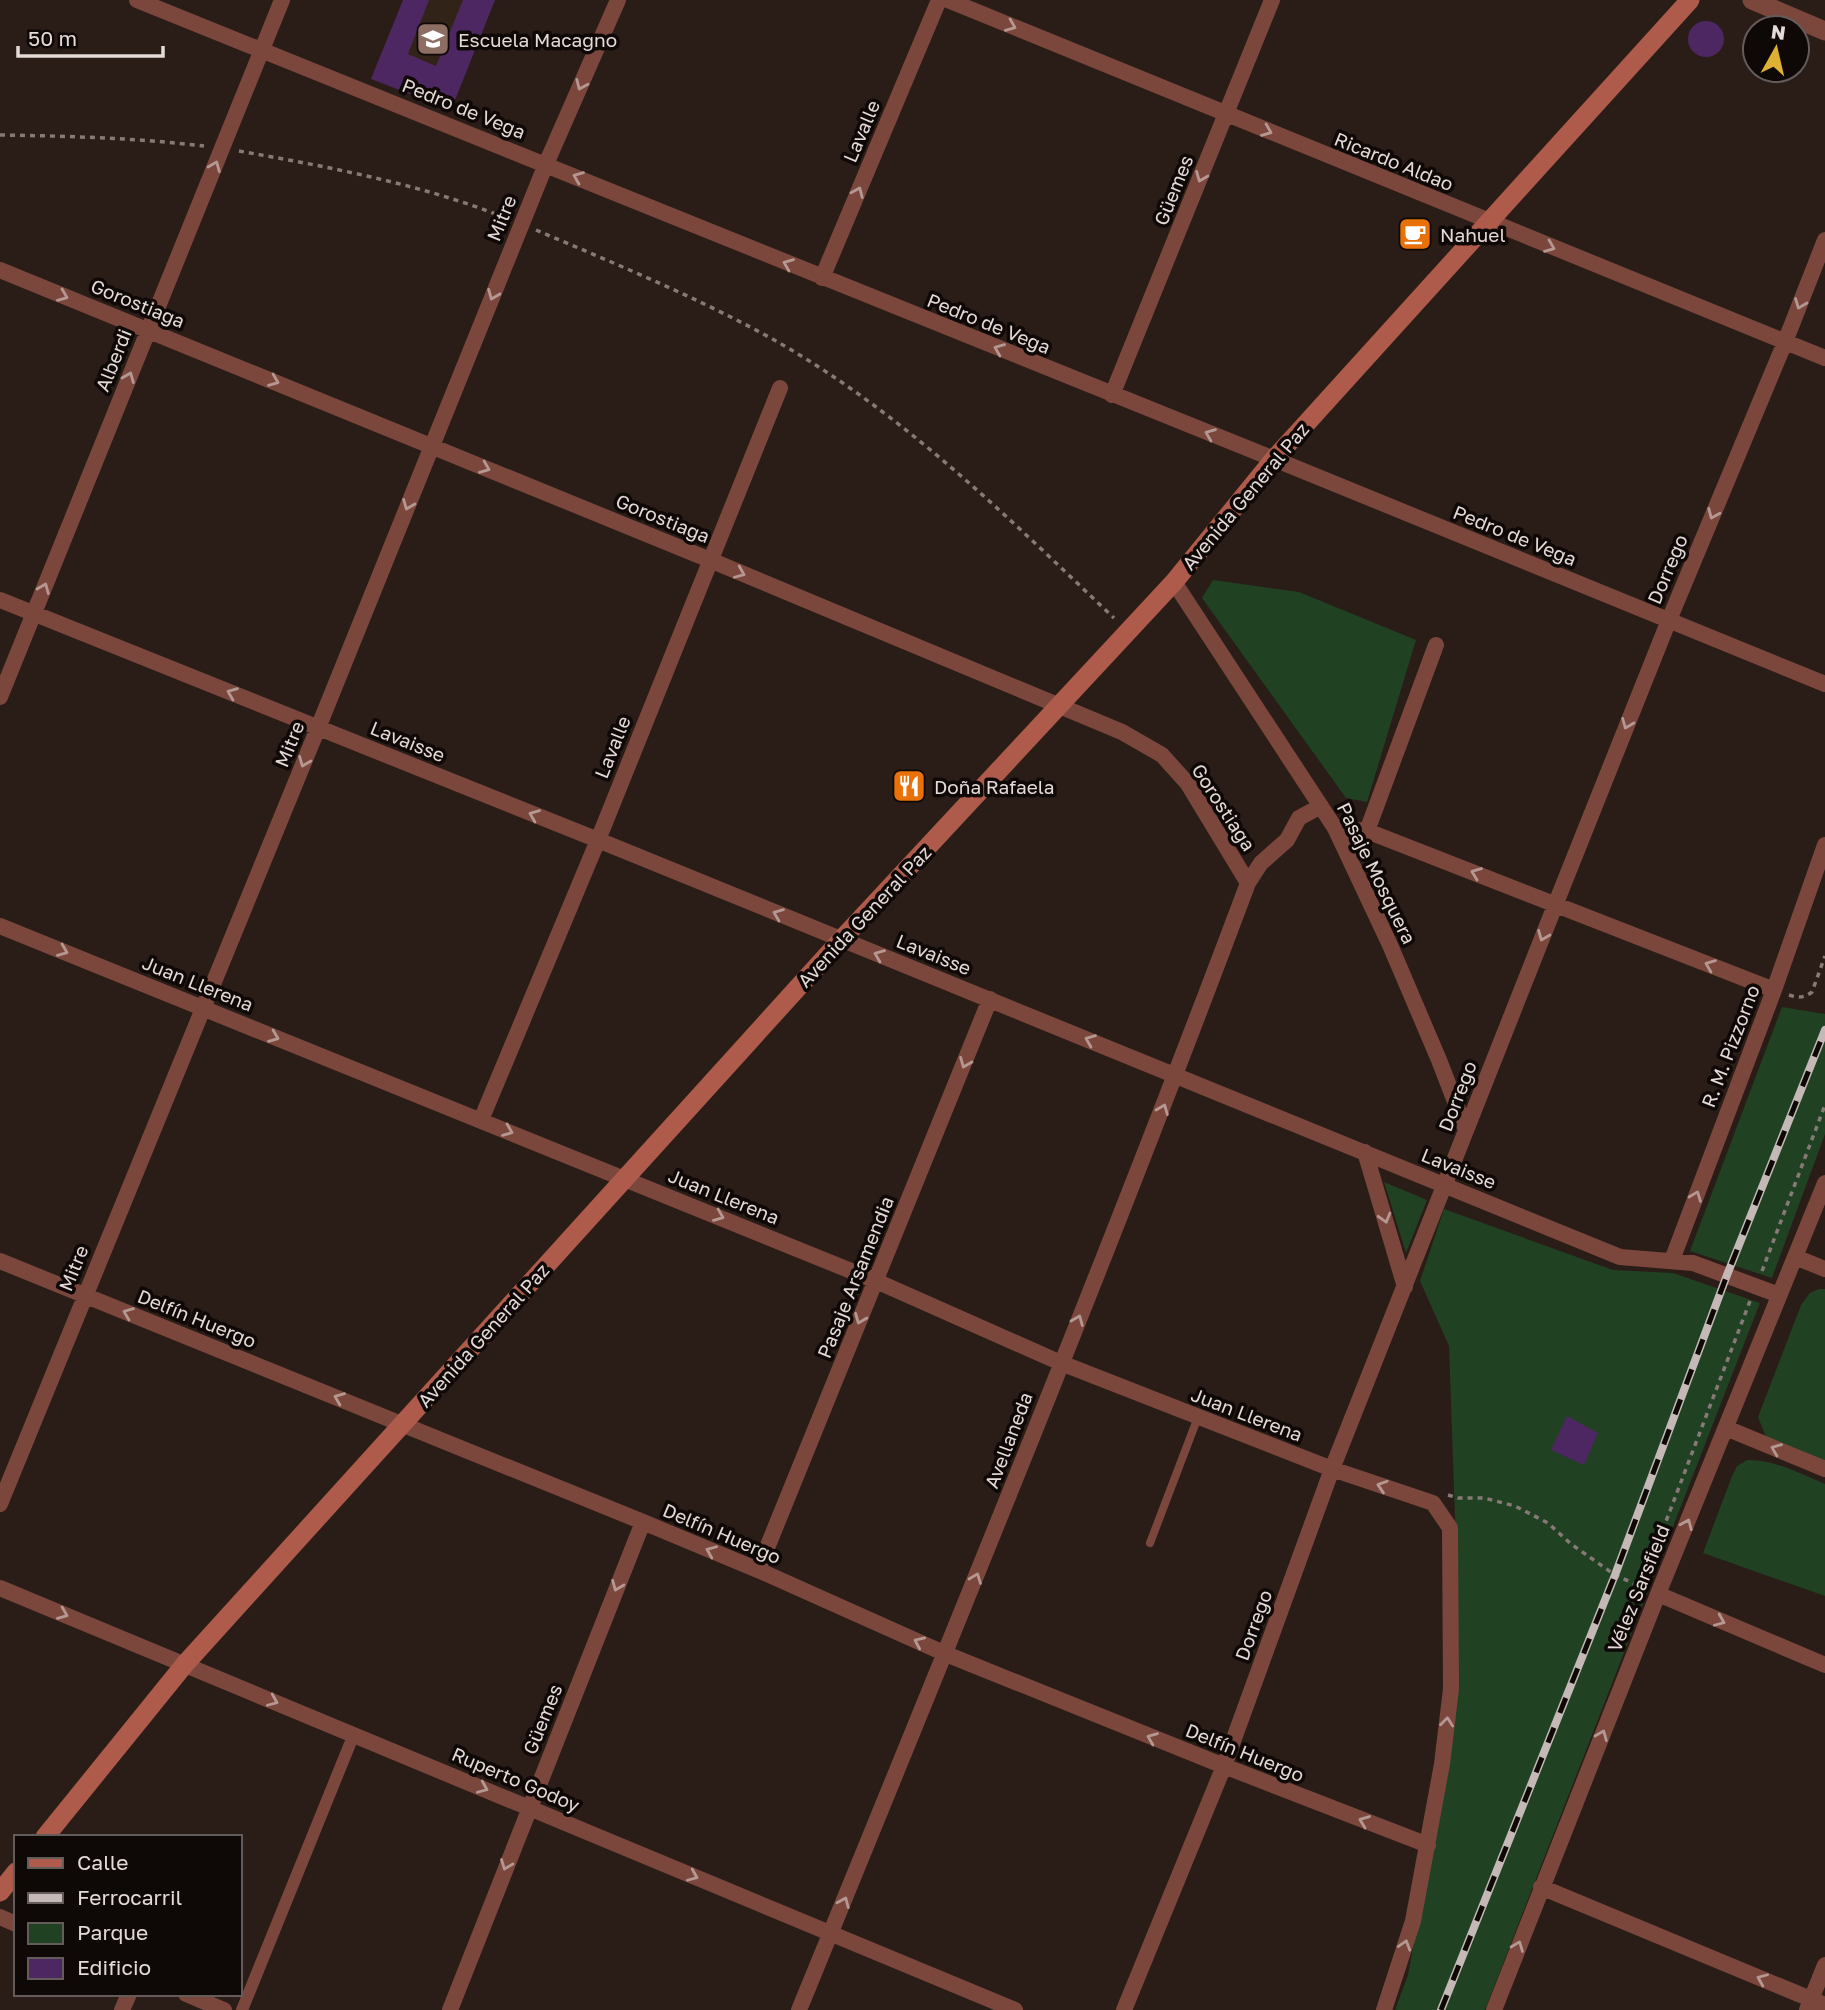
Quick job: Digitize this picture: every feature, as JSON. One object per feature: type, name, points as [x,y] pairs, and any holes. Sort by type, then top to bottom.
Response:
[{"type":"main road","name":"Avenida General Paz","points":[[47,1835],[185,1664],[841,940],[1174,582],[1274,459],[1690,0]]},
{"type":"main road","points":[[0,1892],[14,1874]]},
{"type":"street","name":"Pedro de Vega","points":[[137,0],[1825,684]]},
{"type":"street","name":"Alberdi","points":[[0,696],[282,0]]},
{"type":"street","name":"Mitre","points":[[0,1504],[546,164],[618,0]]},
{"type":"street","name":"Lavalle","points":[[822,278],[939,0]]},
{"type":"street","name":"Ricardo Aldao","points":[[948,0],[1486,222],[1825,358]]},
{"type":"street","name":"Güemes","points":[[1112,395],[1272,0]]},
{"type":"street","points":[[1752,0],[1825,31]]},
{"type":"street","name":"Dorrego","points":[[1124,2010],[1224,1766],[1332,1469],[1466,1130],[1669,620],[1825,240]]},
{"type":"street","name":"Gorostiaga","points":[[0,270],[710,560],[1122,732],[1162,755],[1188,784],[1248,883]]},
{"type":"street","name":"Lavalle","points":[[481,1120],[598,840],[780,388]]},
{"type":"street","name":"Pasaje Mosquera","points":[[1174,582],[1335,828],[1390,945],[1466,1130]]},
{"type":"street","name":"Lavaisse","points":[[0,600],[1620,1256],[1693,1263],[1779,1295]]},
{"type":"street","points":[[1367,831],[1436,645]]},
{"type":"street","name":"Avellaneda","points":[[799,2010],[946,1654],[1176,1075],[1248,883],[1261,863],[1287,840],[1299,818],[1321,806]]},
{"type":"street","points":[[1335,828],[1367,831],[1774,990]]},
{"type":"street","name":"R. M. Pizzorno","points":[[1672,1260],[1774,990],[1825,845]]},
{"type":"street","name":"Juan Llerena","points":[[0,926],[876,1281],[1061,1363],[1332,1469],[1433,1503]]},
{"type":"street","name":"Pasaje Arsamendia","points":[[758,1570],[990,999]]},
{"type":"street","points":[[1366,1152],[1405,1287]]},
{"type":"street","name":"Vélez Sarsfield","points":[[1494,2010],[1541,1886],[1825,1183]]},
{"type":"street","points":[[1795,1257],[1825,1269]]},
{"type":"street","name":"Delfín Huergo","points":[[0,1261],[643,1522],[946,1654],[1428,1846]]},
{"type":"street","points":[[1726,1428],[1825,1469]]},
{"type":"street","points":[[1384,2010],[1413,1921],[1442,1764],[1451,1689],[1450,1528],[1433,1503]]},
{"type":"street","name":"Güemes","points":[[450,2010],[643,1522]]},
{"type":"street","name":"Ruperto Godoy","points":[[0,1588],[1015,2010]]},
{"type":"street","points":[[1658,1594],[1825,1665]]},
{"type":"street","points":[[242,2010],[354,1734]]},
{"type":"street","points":[[1541,1886],[1815,2005],[1825,1965]]},
{"type":"street","points":[[191,1996],[224,2010]]},
{"type":"lane","points":[[1150,1543],[1198,1417]]},
{"type":"path","points":[[0,135],[154,140],[222,148],[384,180],[448,197],[522,224],[648,278],[755,329],[859,395],[990,501],[1129,631]]},
{"type":"path","points":[[1774,990],[1797,998],[1807,996],[1816,984],[1825,956]]},
{"type":"path","points":[[1651,1560],[1825,1105]]},
{"type":"path","points":[[1433,1503],[1435,1490],[1458,1497],[1484,1498],[1515,1506],[1548,1523],[1571,1544],[1615,1575],[1658,1594]]},
{"type":"shaded area","name":"Escuela Macagno","points":[[403,0],[495,0],[451,110],[371,79]]},
{"type":"green space","points":[[1213,580],[1299,592],[1416,640],[1367,802],[1346,798],[1202,598]]},
{"type":"green space","points":[[1782,1007],[1825,1014],[1825,1134],[1772,1278],[1690,1251]]},
{"type":"green space","points":[[1384,1182],[1427,1200],[1406,1253]]},
{"type":"green space","points":[[1444,1209],[1613,1270],[1673,1273],[1760,1303],[1485,2010],[1395,2010],[1408,1975],[1457,1704],[1455,1518],[1449,1346],[1420,1281]]},
{"type":"green space","points":[[1825,1289],[1825,1463],[1766,1437],[1758,1417],[1801,1305],[1810,1293]]},
{"type":"green space","points":[[1747,1460],[1777,1465],[1825,1484],[1825,1596],[1703,1553],[1732,1476],[1737,1466]]},
{"type":"building","name":"Escuela Macagno","points":[[403,0],[429,0],[408,54],[436,66],[463,0],[495,0],[451,110],[371,79]]},
{"type":"building","points":[[1706,21],[1719,26],[1724,39],[1719,52],[1706,57],[1693,52],[1688,39],[1693,26]]},
{"type":"building","points":[[1567,1416],[1598,1433],[1584,1465],[1551,1450]]},
{"type":"railway","points":[[1441,2010],[1615,1575],[1727,1275],[1825,1030]]},
{"type":"place","name":"Escuela Macagno","points":[[433,39]]},
{"type":"place","name":"Nahuel","points":[[1415,234]]},
{"type":"place","name":"Doña Rafaela","points":[[909,786]]}]
